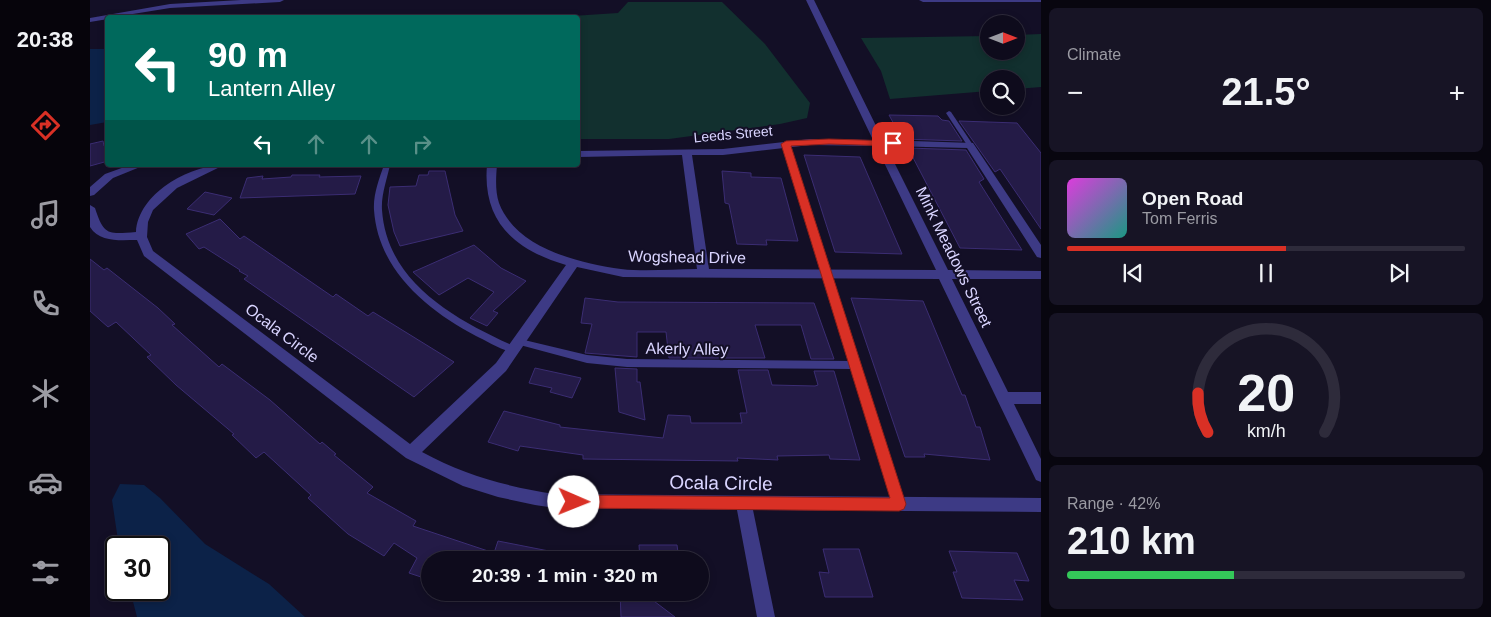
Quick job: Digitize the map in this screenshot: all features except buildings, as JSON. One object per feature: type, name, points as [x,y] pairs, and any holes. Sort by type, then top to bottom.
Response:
[{"type":"street","points":[[115,15],[196,2],[280,0]]},
{"type":"street","name":"Mink Meadows Street","points":[[810,0],[1041,475]]},
{"type":"street","points":[[924,0],[1041,0]]},
{"type":"street","points":[[90,20],[105,17]]},
{"type":"street","name":"Leeds Street","points":[[580,154],[739,151],[786,144],[829,142],[970,145]]},
{"type":"street","points":[[970,145],[1041,254]]},
{"type":"street","points":[[687,153],[704,274]]},
{"type":"street","points":[[90,193],[109,176],[134,167]]},
{"type":"street","points":[[90,208],[96,228],[102,233],[113,236],[140,236],[144,218],[156,200],[183,179],[212,167]]},
{"type":"street","name":"Wogshead Drive","points":[[492,167],[491,189],[495,205],[503,220],[531,245],[573,264],[622,273],[1041,276]]},
{"type":"street","name":"Ocala Circle","points":[[140,236],[148,253],[411,453],[435,467],[470,483],[514,496],[555,501],[1041,505]]},
{"type":"street","points":[[411,453],[501,367],[573,264]]},
{"type":"street","points":[[1003,398],[1041,398]]},
{"type":"street","points":[[744,504],[766,617]]},
{"type":"lane","points":[[949,113],[970,145]]},
{"type":"lane","points":[[786,144],[899,504]]},
{"type":"lane","name":"Akerly Alley","points":[[385,167],[379,192],[378,210],[381,231],[398,268],[435,307],[461,324],[517,346],[587,359],[627,363],[856,365]]},
{"type":"green space","points":[[628,2],[722,2],[765,44],[810,103],[807,118],[780,124],[669,139],[580,139],[580,15],[618,13]]},
{"type":"green space","points":[[1041,34],[1041,87],[1025,88],[1025,70],[980,70],[980,92],[890,99],[881,71],[861,38],[980,36],[980,60],[1025,60],[1025,35]]},
{"type":"water","points":[[90,49],[105,49],[105,122],[90,125]]},
{"type":"water","points":[[120,484],[144,485],[160,498],[205,544],[269,584],[305,617],[137,617],[133,601],[170,601],[170,536],[117,536],[112,500]]},
{"type":"route","points":[[574,502],[899,504],[786,144],[810,142],[893,143]]}]
